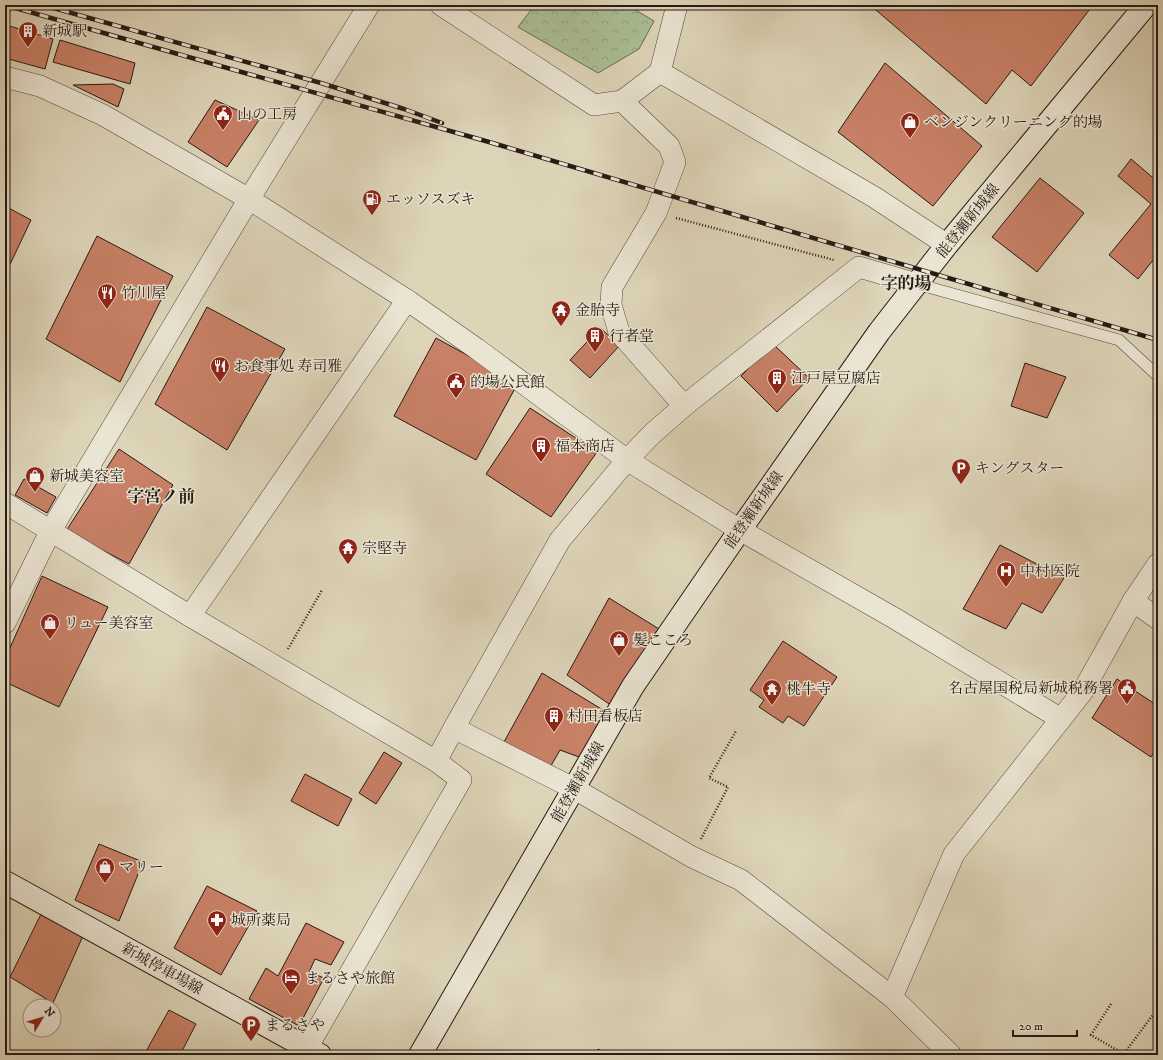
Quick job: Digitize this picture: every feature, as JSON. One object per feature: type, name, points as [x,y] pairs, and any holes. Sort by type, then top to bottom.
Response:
[{"type":"main road","name":"能登瀬新城線","points":[[420,1055],[633,686],[740,530],[879,332],[946,246],[1146,5]]},
{"type":"main road","name":"新城停車場線","points":[[5,882],[313,1052]]},
{"type":"street","points":[[5,623],[51,530],[249,199],[369,5]]},
{"type":"street","points":[[441,5],[594,105],[622,100],[660,72],[677,5]]},
{"type":"street","points":[[660,72],[874,197],[938,239],[946,246]]},
{"type":"street","points":[[5,77],[40,86],[103,115],[249,199],[407,300],[477,349],[627,460],[740,530],[894,618],[1061,720]]},
{"type":"street","points":[[622,100],[669,146],[675,162],[656,213],[612,287],[611,305],[620,332],[684,406]]},
{"type":"street","points":[[436,761],[560,540],[627,460],[652,434],[684,406],[859,267],[917,284]]},
{"type":"street","points":[[190,616],[407,300]]},
{"type":"street","points":[[5,503],[190,616],[436,761],[461,780],[313,1052]]},
{"type":"street","points":[[892,997],[954,854],[1083,692],[1133,602],[1158,564]]},
{"type":"street","points":[[1133,602],[1158,619]]},
{"type":"street","points":[[454,728],[573,788],[692,857],[741,880],[892,997],[951,1055]]},
{"type":"lane","points":[[917,284],[1119,340],[1158,376]]},
{"type":"path","points":[[656,213],[859,267]]},
{"type":"path","points":[[277,667],[322,590]]},
{"type":"path","points":[[692,857],[728,787],[709,778],[736,731]]},
{"type":"path","points":[[1111,1004],[1091,1035],[1123,1054],[1158,1008]]},
{"type":"green space","points":[[535,5],[627,5],[654,21],[639,49],[598,73],[518,27]]},
{"type":"building","points":[[870,5],[1093,5],[1031,86],[1012,70],[986,104]]},
{"type":"building","name":"新城駅","points":[[5,9],[10,11],[6,25],[53,39],[45,69],[5,58]]},
{"type":"building","points":[[60,40],[135,63],[130,84],[53,62]]},
{"type":"building","name":"ベンジンクリーニング的場","points":[[885,63],[982,146],[933,206],[838,132]]},
{"type":"building","points":[[113,84],[124,89],[118,107],[73,85]]},
{"type":"building","name":"山の工房","points":[[215,100],[259,120],[227,167],[188,142]]},
{"type":"building","points":[[1131,159],[1158,182],[1158,254],[1138,279],[1109,255],[1151,204],[1118,176]]},
{"type":"building","points":[[1040,178],[1084,213],[1037,272],[992,237]]},
{"type":"building","points":[[5,206],[31,220],[5,275]]},
{"type":"building","points":[[97,236],[173,276],[120,382],[46,339]]},
{"type":"building","points":[[207,307],[285,349],[227,450],[155,404]]},
{"type":"building","name":"行者堂","points":[[600,328],[620,345],[590,378],[570,360]]},
{"type":"building","name":"的場公民館","points":[[436,338],[518,383],[476,460],[394,416]]},
{"type":"building","name":"江戸屋豆腐店","points":[[773,344],[809,378],[777,412],[741,376]]},
{"type":"building","points":[[1025,363],[1066,377],[1047,418],[1011,406]]},
{"type":"building","name":"福本商店","points":[[530,408],[597,452],[551,517],[486,474]]},
{"type":"building","points":[[119,449],[173,485],[129,564],[66,531]]},
{"type":"building","points":[[24,479],[56,497],[47,513],[15,495]]},
{"type":"building","points":[[1000,545],[1064,578],[1042,613],[1022,603],[1006,629],[963,609]]},
{"type":"building","points":[[42,576],[108,607],[59,707],[5,682],[5,659]]},
{"type":"building","points":[[609,598],[659,629],[615,708],[567,675]]},
{"type":"building","points":[[783,641],[837,677],[804,726],[788,716],[783,723],[759,707],[764,700],[750,690]]},
{"type":"building","name":"村田看板店","points":[[542,673],[613,716],[579,757],[560,750],[548,771],[499,751]]},
{"type":"building","points":[[1117,679],[1158,706],[1158,746],[1151,757],[1092,718]]},
{"type":"building","points":[[384,752],[402,763],[376,804],[359,793]]},
{"type":"building","points":[[305,774],[352,799],[338,826],[291,801]]},
{"type":"building","points":[[99,844],[143,862],[119,921],[75,900]]},
{"type":"building","points":[[207,886],[257,911],[221,975],[174,948]]},
{"type":"building","points":[[42,912],[83,936],[55,998],[45,998],[10,977]]},
{"type":"building","points":[[306,923],[344,942],[331,965],[315,959],[309,972],[324,978],[299,1026],[249,999],[266,968],[278,976]]},
{"type":"building","points":[[169,1010],[196,1024],[180,1055],[144,1055]]},
{"type":"building","points":[[598,1049],[609,1055],[594,1055]]},
{"type":"railway","points":[[5,5],[489,142],[1158,340]]},
{"type":"railway","points":[[43,5],[321,83],[404,109],[442,123]]},
{"type":"place","name":"新城駅","points":[[28,48]]},
{"type":"place","name":"山の工房","points":[[223,131]]},
{"type":"place","name":"ベンジンクリーニング的場","points":[[910,139]]},
{"type":"place","name":"エッソスズキ","points":[[372,216]]},
{"type":"place","name":"竹川屋","points":[[107,310]]},
{"type":"place","name":"金胎寺","points":[[561,327]]},
{"type":"place","name":"行者堂","points":[[595,353]]},
{"type":"place","name":"お食事処 寿司雅","points":[[220,383]]},
{"type":"place","name":"江戸屋豆腐店","points":[[777,395]]},
{"type":"place","name":"的場公民館","points":[[456,399]]},
{"type":"place","name":"福本商店","points":[[541,463]]},
{"type":"place","name":"キングスター","points":[[961,485]]},
{"type":"place","name":"新城美容室","points":[[35,493]]},
{"type":"place","name":"宗堅寺","points":[[348,565]]},
{"type":"place","name":"中村医院","points":[[1006,588]]},
{"type":"place","name":"リュー美容室","points":[[50,640]]},
{"type":"place","name":"髪こころ","points":[[619,657]]},
{"type":"place","name":"名古屋国税局新城税務署","points":[[1127,705]]},
{"type":"place","name":"桃牛寺","points":[[772,706]]},
{"type":"place","name":"村田看板店","points":[[554,733]]},
{"type":"place","name":"マリー","points":[[105,884]]},
{"type":"place","name":"城所薬局","points":[[217,937]]},
{"type":"place","name":"まるさや旅館","points":[[291,995]]},
{"type":"place","name":"まるさや","points":[[251,1042]]},
{"type":"district","name":"字的場","points":[[906,284]]},
{"type":"district","name":"字宮ノ前","points":[[161,497]]}]
